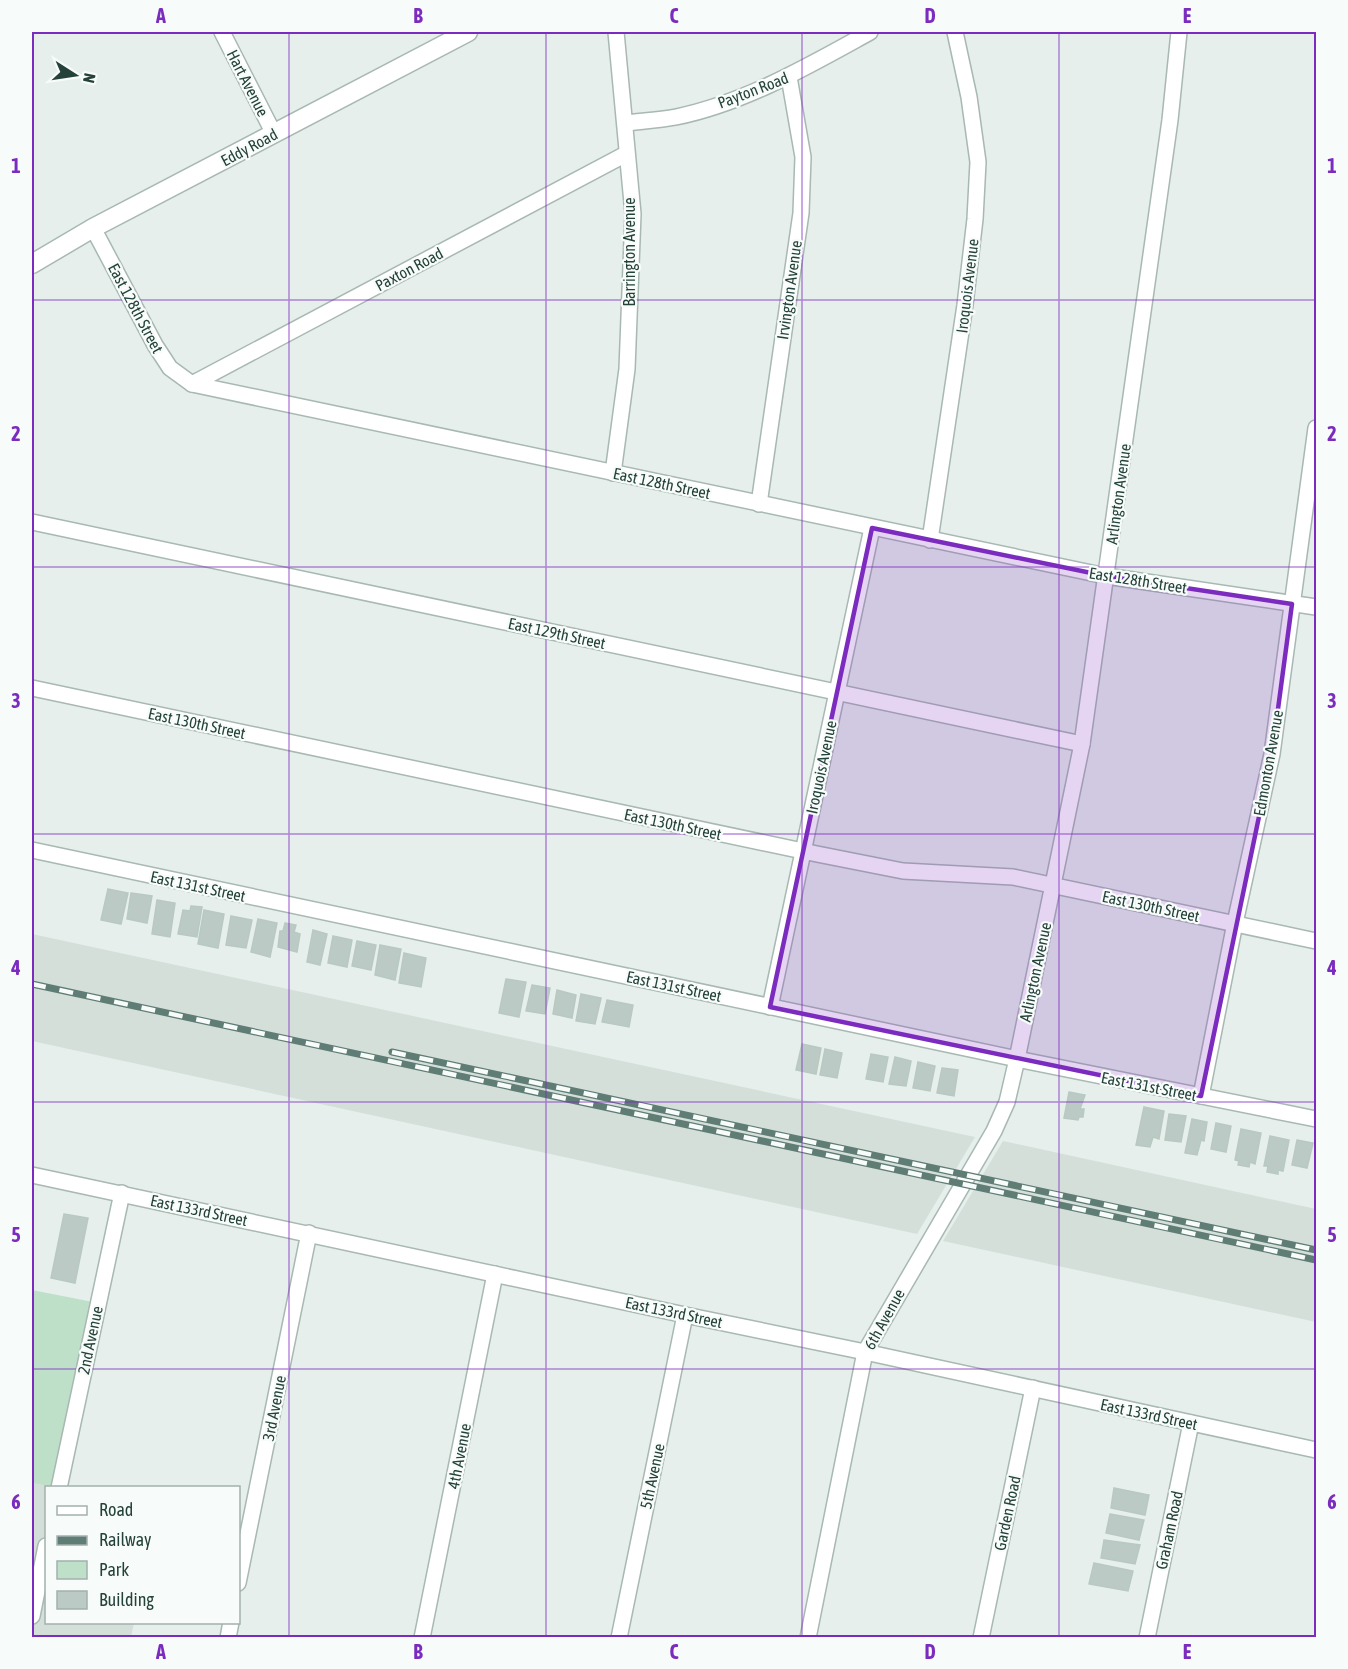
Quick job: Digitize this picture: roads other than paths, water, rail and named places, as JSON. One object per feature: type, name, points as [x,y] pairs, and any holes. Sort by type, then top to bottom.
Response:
[{"type":"street","name":"Hart Avenue","points":[[222,32],[274,134]]},
{"type":"street","name":"Eddy Road","points":[[32,264],[93,228],[468,32]]},
{"type":"street","name":"Barrington Avenue","points":[[613,473],[627,369],[633,214],[616,32]]},
{"type":"street","name":"Payton Road","points":[[626,123],[677,116],[729,101],[789,76],[870,32]]},
{"type":"street","name":"Iroquois Avenue","points":[[930,540],[965,305],[975,219],[978,162],[969,98],[955,32]]},
{"type":"street","name":"Arlington Avenue","points":[[1017,1059],[1082,744],[1170,120],[1179,32]]},
{"type":"street","name":"Irvington Avenue","points":[[759,504],[801,213],[803,157],[789,76]]},
{"type":"street","name":"Paxton Road","points":[[192,384],[626,154]]},
{"type":"street","name":"East 128th Street","points":[[93,228],[155,345],[170,368],[192,384],[1106,576],[1317,607]]},
{"type":"street","name":"Edmonton Avenue","points":[[1201,1096],[1235,923],[1272,754],[1317,428]]},
{"type":"street","name":"East 129th Street","points":[[32,522],[1082,744]]},
{"type":"street","name":"Iroquois Avenue","points":[[770,1007],[872,528]]},
{"type":"street","name":"East 130th Street","points":[[32,688],[903,871],[1013,877],[1317,940]]},
{"type":"street","name":"East 131st Street","points":[[32,850],[1017,1059],[1317,1119]]},
{"type":"street","name":"6th Avenue","points":[[808,1638],[865,1352],[994,1131],[1007,1102],[1017,1059]]},
{"type":"street","name":"East 133rd Street","points":[[32,1175],[1317,1450]]},
{"type":"street","name":"2nd Avenue","points":[[59,1486],[122,1193]]},
{"type":"street","name":"3rd Avenue","points":[[240,1573],[309,1233]]},
{"type":"street","name":"4th Avenue","points":[[422,1638],[495,1274]]},
{"type":"street","name":"5th Avenue","points":[[619,1638],[685,1315]]},
{"type":"street","name":"Garden Road","points":[[981,1638],[1033,1388]]},
{"type":"street","name":"Graham Road","points":[[1147,1638],[1191,1423]]},
{"type":"street","points":[[32,1616],[45,1551]]},
{"type":"railway","points":[[32,984],[1316,1260]]},
{"type":"railway","points":[[392,1052],[1316,1250]]}]
